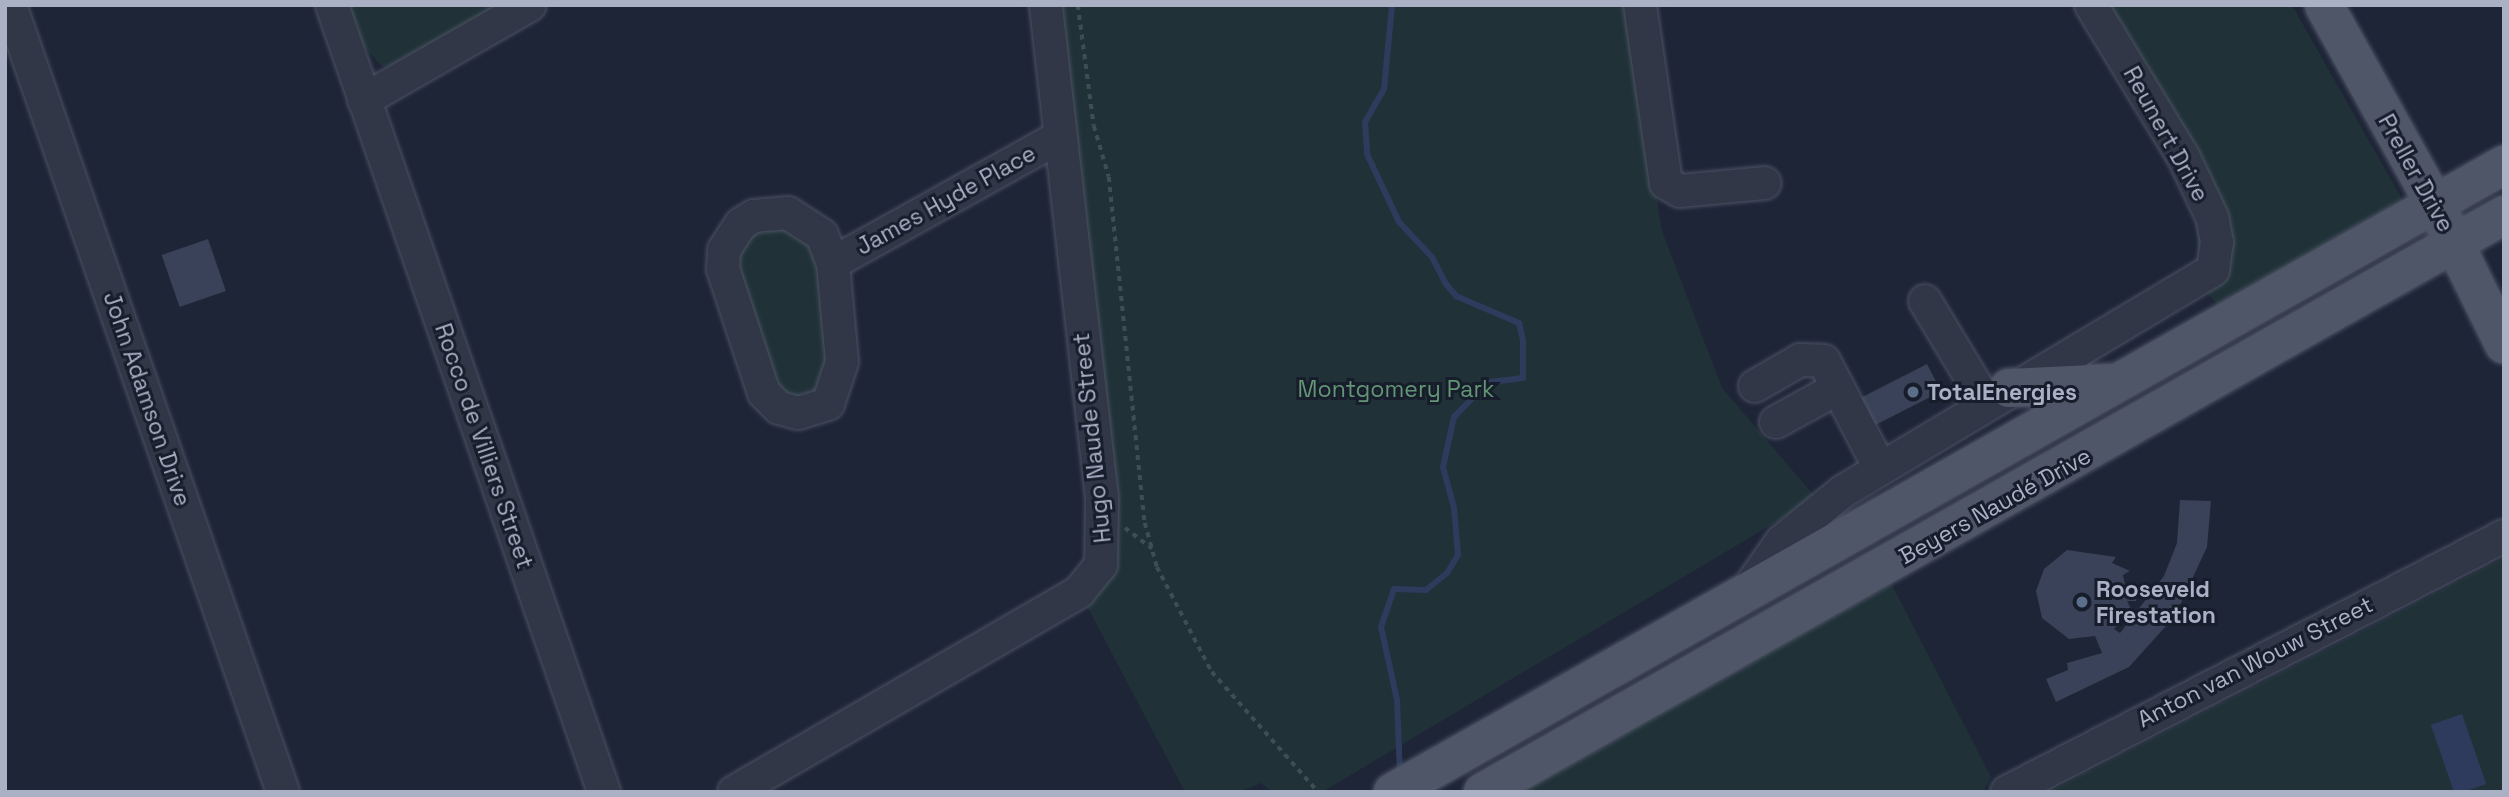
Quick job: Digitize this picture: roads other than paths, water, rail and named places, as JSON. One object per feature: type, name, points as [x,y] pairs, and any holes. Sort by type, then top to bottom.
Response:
[{"type":"main road","name":"Preller Drive","points":[[2324,5],[2436,206],[2504,344]]},
{"type":"main road","name":"Beyers Naudé Drive","points":[[1394,792],[2436,206],[2504,165]]},
{"type":"main road","name":"Beyers Naudé Drive","points":[[1483,792],[2029,487],[2504,215]]},
{"type":"main road","points":[[1998,395],[2121,383]]},
{"type":"main road","points":[[2007,447],[2029,487]]},
{"type":"main road","points":[[1866,527],[1889,566]]},
{"type":"street","name":"John Adamson Drive","points":[[10,5],[283,792]]},
{"type":"street","name":"Rocco de Villiers Street","points":[[332,5],[604,792]]},
{"type":"street","points":[[364,100],[530,5]]},
{"type":"street","name":"Hugo Naude Street","points":[[734,792],[1095,579],[1105,550],[1104,519],[1046,5]]},
{"type":"street","points":[[1640,5],[1667,183],[1680,191],[1765,183]]},
{"type":"street","name":"Reunert Drive","points":[[2091,5],[2184,158],[2212,217],[2217,242],[2213,270]]},
{"type":"street","name":"James Hyde Place","points":[[833,263],[1059,138]]},
{"type":"street","name":"James Hyde Place","points":[[788,213],[822,235],[833,263],[842,362],[838,384],[828,404],[818,410],[779,408],[764,393],[725,288],[724,250],[733,232],[748,220],[788,213]]},
{"type":"street","name":"Beyers Naudé Drive","points":[[1744,595],[1782,541],[1880,468],[1998,395],[2213,270]]},
{"type":"street","points":[[1925,301],[1998,395]]},
{"type":"street","points":[[1755,386],[1800,360],[1824,360],[1880,468]]},
{"type":"street","points":[[1776,422],[1838,388]]},
{"type":"street","name":"Anton van Wouw Street","points":[[2007,792],[2504,536]]},
{"type":"water","points":[[2462,714],[2486,784],[2463,792],[2454,792],[2431,725]]},
{"type":"waterway","points":[[1392,5],[1384,89],[1365,122],[1367,154],[1399,222],[1432,257],[1446,284],[1456,296],[1519,323],[1523,341],[1523,378],[1488,382],[1454,417],[1443,467],[1454,508],[1458,555],[1447,573],[1426,590],[1394,589],[1381,627],[1397,700],[1400,774]]},
{"type":"place","name":"TotalEnergies","points":[[1913,392]]},
{"type":"place","name":"Rooseveld Firestation","points":[[2082,602]]},
{"type":"park label","name":"Montgomery Park","points":[[1396,389]]}]
